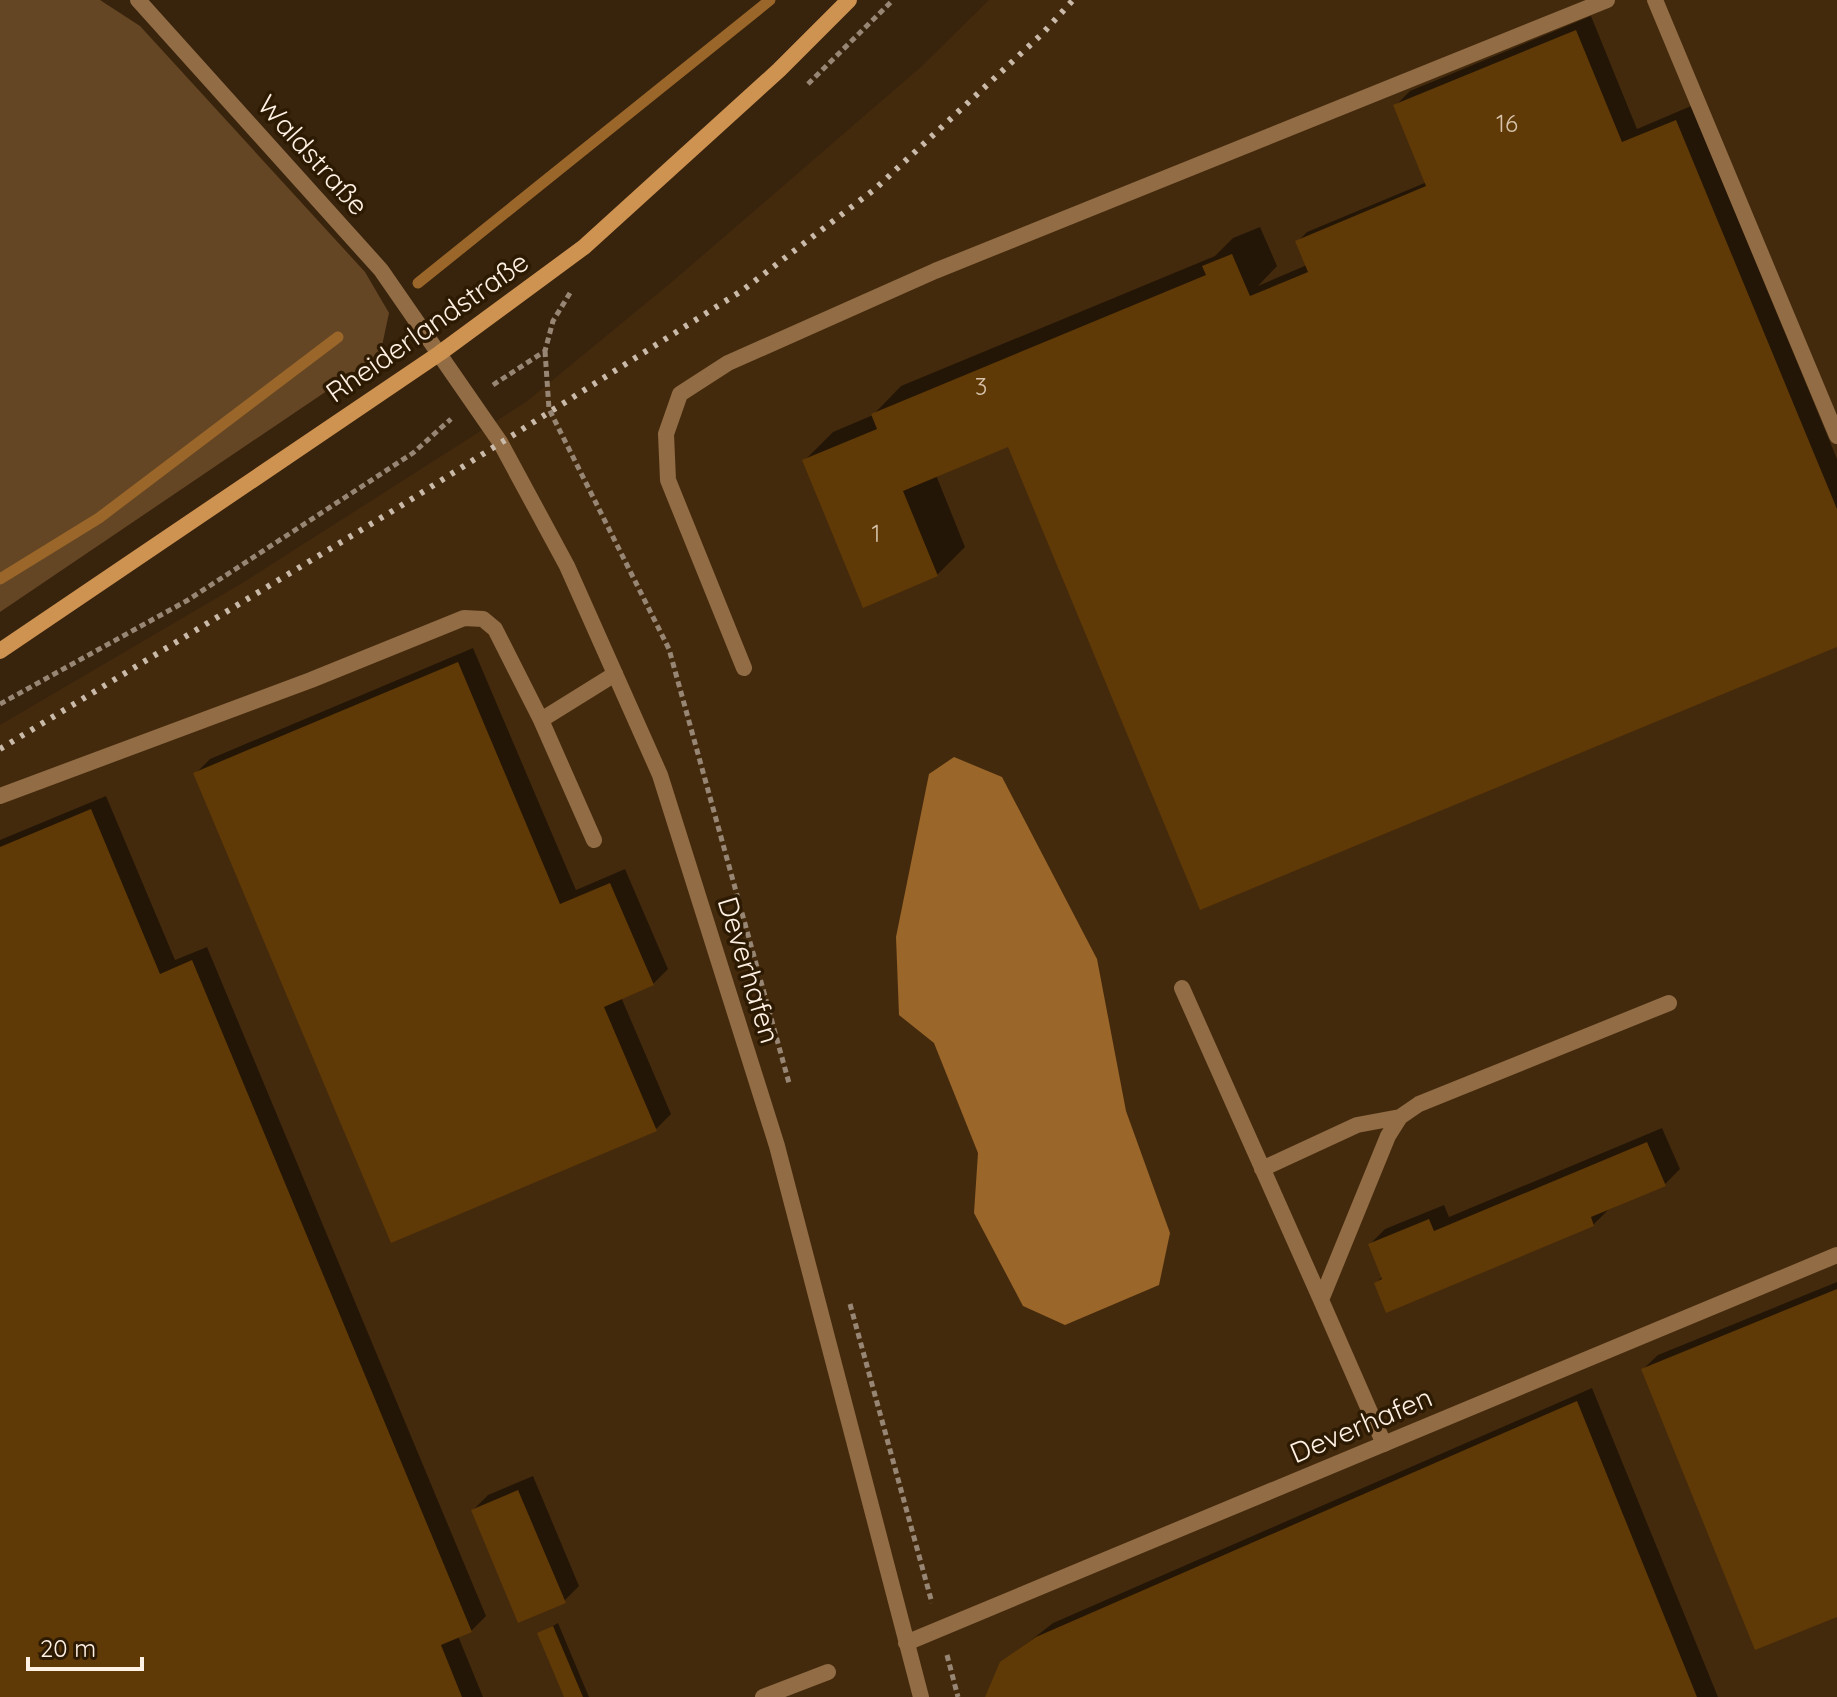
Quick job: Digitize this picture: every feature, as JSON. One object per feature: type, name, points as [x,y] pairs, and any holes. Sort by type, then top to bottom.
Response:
[{"type":"main road","name":"Rheiderlandstraße","points":[[0,651],[440,353],[584,247],[779,70],[849,0]]},
{"type":"street","name":"Waldstraße","points":[[138,0],[381,270],[440,353]]},
{"type":"street","points":[[744,668],[668,480],[666,434],[680,394],[728,363],[935,271],[1607,0]]},
{"type":"street","points":[[1655,0],[1837,436]]},
{"type":"street","name":"Deverhafen","points":[[440,353],[500,442],[567,566],[660,775],[777,1146],[921,1697]]},
{"type":"street","points":[[0,796],[311,680],[464,618],[483,619],[495,629],[541,720],[594,840]]},
{"type":"street","points":[[541,720],[615,674]]},
{"type":"street","points":[[1182,988],[1384,1444]]},
{"type":"street","points":[[1321,1300],[1388,1136],[1400,1117],[1419,1104],[1669,1003]]},
{"type":"street","points":[[1262,1169],[1357,1125],[1400,1117]]},
{"type":"street","name":"Deverhafen","points":[[906,1643],[1837,1255]]},
{"type":"street","points":[[763,1697],[828,1672]]},
{"type":"shaded area","points":[[0,0],[100,0],[140,26],[365,272],[389,313],[380,355],[0,612]]},
{"type":"shaded area","points":[[989,0],[1837,0],[1837,1697],[0,1697],[0,725],[244,582],[526,402],[673,281],[922,66]]},
{"type":"shaded area","points":[[954,757],[1002,777],[1097,959],[1126,1111],[1170,1233],[1159,1285],[1065,1325],[1023,1306],[974,1213],[978,1153],[934,1043],[899,1015],[896,937],[929,774]]},
{"type":"building","points":[[1576,30],[1622,142],[1676,120],[1837,509],[1837,647],[1200,910],[1008,447],[903,491],[938,576],[863,608],[802,460],[877,429],[871,414],[1206,275],[1202,266],[1232,254],[1250,296],[1308,272],[1295,241],[1426,186],[1393,105]]},
{"type":"building","points":[[458,662],[560,904],[610,883],[654,985],[604,1007],[657,1131],[391,1243],[193,773]]},
{"type":"building","points":[[91,809],[160,974],[192,960],[472,1632],[441,1645],[462,1697],[0,1697],[0,847]]},
{"type":"building","points":[[1647,1142],[1666,1186],[1591,1217],[1594,1226],[1386,1313],[1374,1283],[1382,1279],[1368,1244],[1429,1219],[1434,1231]]},
{"type":"building","points":[[1837,1289],[1837,1617],[1755,1650],[1641,1369]]},
{"type":"building","points":[[1577,1401],[1697,1697],[985,1697],[1000,1662],[1036,1637]]},
{"type":"building","points":[[518,1490],[566,1603],[518,1623],[471,1510]]},
{"type":"building","points":[[553,1626],[583,1697],[564,1697],[537,1633]]},
{"type":"waterway","points":[[418,283],[770,0]]},
{"type":"waterway","points":[[0,579],[99,518],[338,337]]},
{"type":"railway","points":[[0,749],[399,507],[743,290],[875,189],[1042,34],[1073,0]]}]
